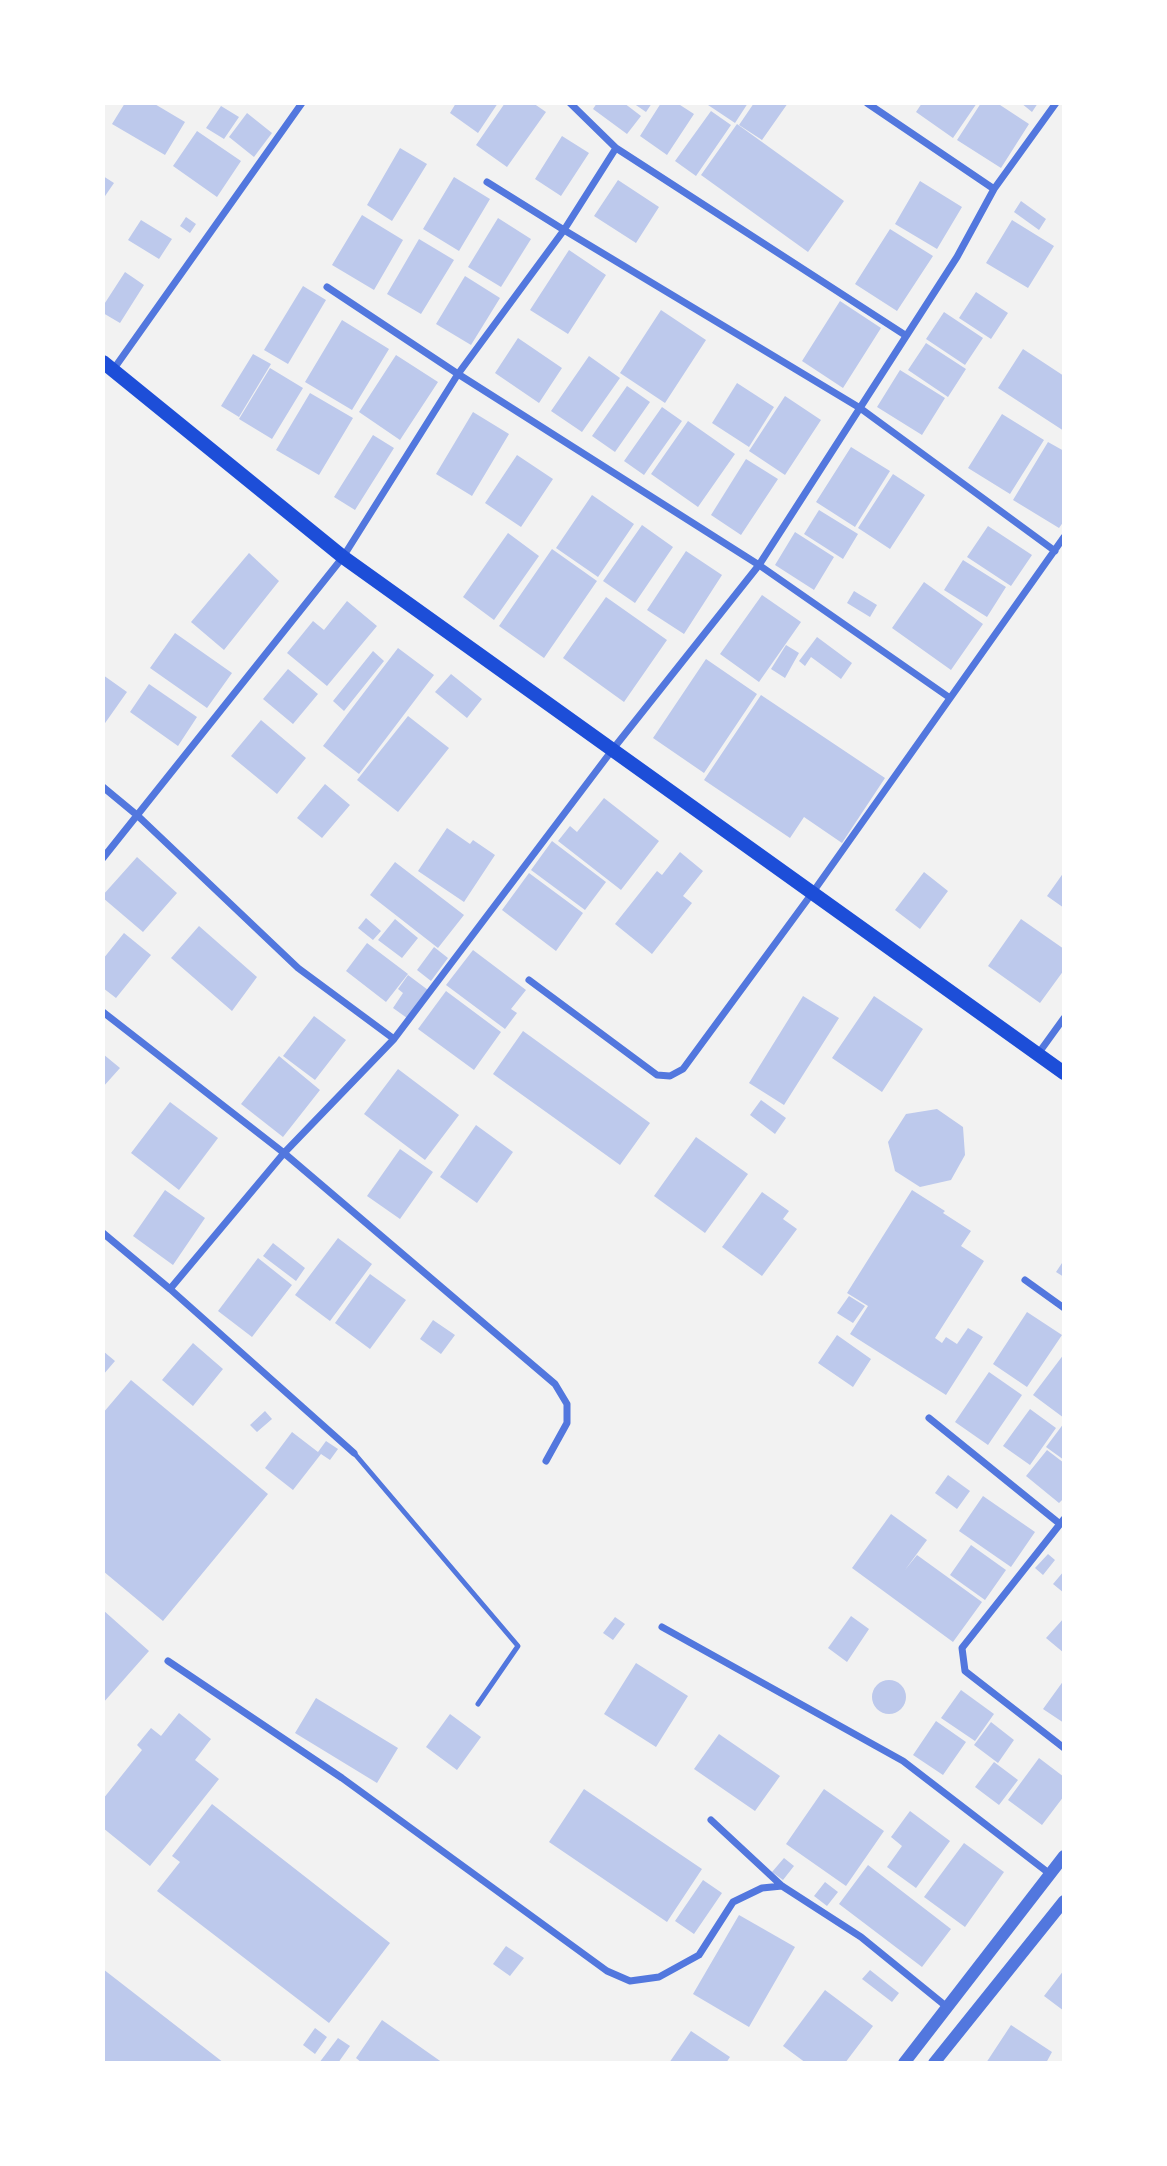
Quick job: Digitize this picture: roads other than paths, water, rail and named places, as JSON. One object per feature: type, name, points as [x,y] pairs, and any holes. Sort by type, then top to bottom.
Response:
[{"type":"main road","points":[[108,366],[343,557],[1064,1073]]},
{"type":"street","points":[[108,366],[302,103]]},
{"type":"street","points":[[570,103],[616,148],[905,335]]},
{"type":"street","points":[[867,103],[994,189]]},
{"type":"street","points":[[170,1289],[284,1153],[394,1040],[613,749],[758,565],[957,257],[994,189],[1056,103]]},
{"type":"street","points":[[103,858],[343,557],[458,374],[564,230],[616,148]]},
{"type":"street","points":[[488,182],[860,408],[1055,551]]},
{"type":"street","points":[[327,287],[458,374],[758,565],[950,698]]},
{"type":"street","points":[[528,980],[657,1074],[670,1076],[682,1069],[813,892],[1064,537]]},
{"type":"street","points":[[103,788],[138,816],[298,968],[394,1040]]},
{"type":"street","points":[[103,1012],[284,1153],[555,1384],[567,1405],[567,1423],[546,1461]]},
{"type":"street","points":[[1037,1055],[1064,1018]]},
{"type":"street","points":[[103,1233],[354,1453]]},
{"type":"street","points":[[1025,1280],[1064,1308]]},
{"type":"street","points":[[929,1418],[1062,1521],[962,1648],[965,1671],[1064,1748]]},
{"type":"street","points":[[662,1627],[903,1761],[1050,1874]]},
{"type":"street","points":[[168,1661],[342,1778],[607,1971],[630,1981],[659,1977],[699,1955],[733,1902],[762,1888],[782,1886]]},
{"type":"street","points":[[711,1820],[782,1886],[861,1937],[947,2007]]},
{"type":"street","points":[[904,2063],[1064,1856]]},
{"type":"street","points":[[934,2063],[1064,1901]]},
{"type":"lane","points":[[354,1453],[519,1646],[478,1704]]}]
